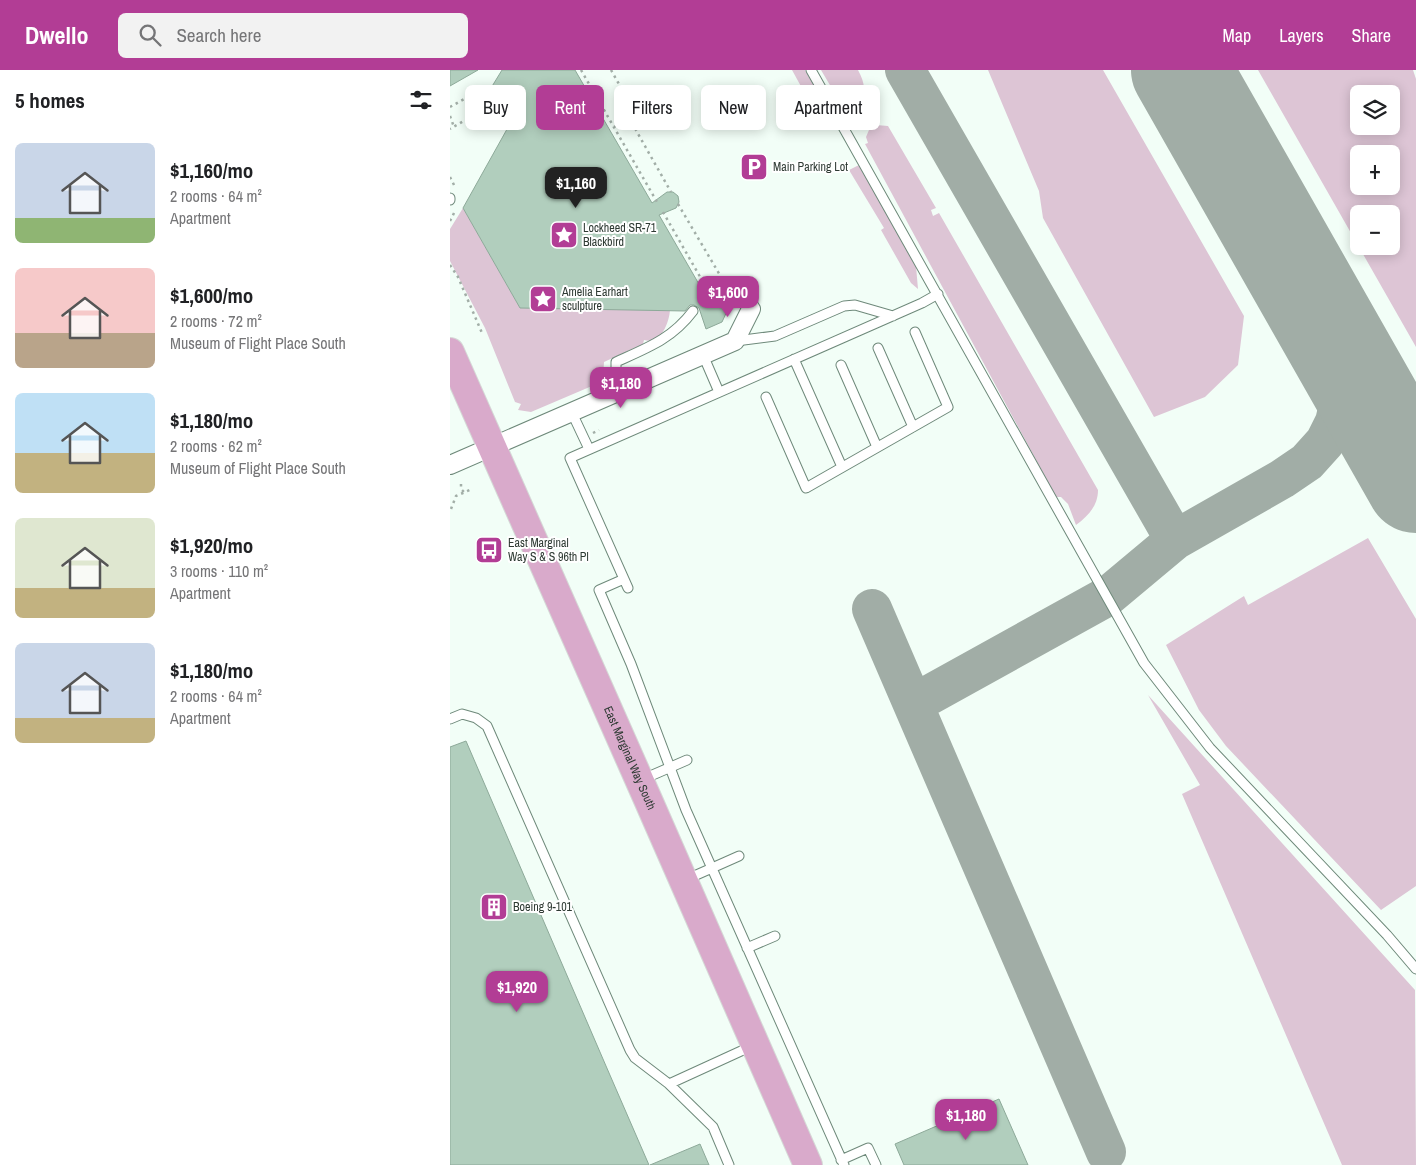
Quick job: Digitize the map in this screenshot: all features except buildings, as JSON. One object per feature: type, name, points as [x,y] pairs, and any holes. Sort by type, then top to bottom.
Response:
[{"type":"main road","name":"East Marginal Way South","points":[[450,352],[555,585],[682,881],[808,1165]]},
{"type":"street","points":[[450,465],[493,448],[735,341],[751,309]]},
{"type":"lane","points":[[811,70],[1144,663],[1210,748],[1380,928],[1416,969]]},
{"type":"lane","points":[[628,588],[570,458],[893,316],[938,294]]},
{"type":"lane","points":[[735,341],[775,336],[844,306],[855,305],[893,316]]},
{"type":"lane","points":[[616,394],[616,362],[662,341],[679,328],[693,311]]},
{"type":"lane","points":[[766,397],[806,488],[948,407],[915,332]]},
{"type":"lane","points":[[878,348],[913,427]]},
{"type":"lane","points":[[703,355],[719,392]]},
{"type":"lane","points":[[794,359],[842,467]]},
{"type":"lane","points":[[841,364],[877,447]]},
{"type":"lane","points":[[572,412],[589,449]]},
{"type":"lane","points":[[624,579],[599,590],[631,664],[686,810],[842,1162],[868,1148],[876,1165]]},
{"type":"lane","points":[[450,719],[462,714],[476,718],[487,726],[630,1050],[635,1058],[669,1084],[713,1127],[729,1165]]},
{"type":"lane","points":[[639,781],[687,760]]},
{"type":"lane","points":[[682,881],[739,856]]},
{"type":"lane","points":[[747,948],[774,936]]},
{"type":"lane","points":[[669,1084],[755,1045]]},
{"type":"path","points":[[581,70],[614,127]]},
{"type":"path","points":[[611,70],[620,85]]},
{"type":"path","points":[[450,107],[480,90],[486,92],[493,104],[450,129]]},
{"type":"path","points":[[450,116],[454,127]]},
{"type":"path","points":[[616,130],[657,202]]},
{"type":"path","points":[[636,130],[671,192]]},
{"type":"path","points":[[678,204],[736,304],[751,309]]},
{"type":"path","points":[[663,212],[703,282],[724,283]]},
{"type":"path","points":[[450,265],[458,277],[482,333]]},
{"type":"path","points":[[461,484],[464,492]]},
{"type":"path","points":[[451,509],[456,496],[472,489]]},
{"type":"shaded area","points":[[792,70],[805,70],[814,85],[800,85]]},
{"type":"shaded area","points":[[821,70],[858,70],[863,85],[830,85]]},
{"type":"shaded area","points":[[988,70],[1103,70],[1244,316],[1238,365],[1205,397],[1154,417],[1043,218],[1039,191]]},
{"type":"shaded area","points":[[1258,70],[1413,70],[1416,79],[1416,347],[1364,255],[1400,255],[1400,205],[1350,205],[1350,231]]},
{"type":"shaded area","points":[[880,125],[888,126],[936,208],[931,210],[933,216],[939,213],[1098,490],[1094,506],[1076,525],[1068,504],[1061,497],[1056,497],[865,144],[868,143],[866,137],[869,130],[880,130]]},
{"type":"shaded area","points":[[859,165],[916,266],[918,289],[911,283],[881,230],[884,228],[849,170]]},
{"type":"shaded area","points":[[463,208],[520,308],[670,310],[663,332],[655,339],[650,341],[644,340],[643,344],[604,362],[603,378],[599,383],[531,412],[518,410],[521,404],[515,402],[485,328],[450,261],[450,229]]},
{"type":"shaded area","points":[[1368,538],[1416,619],[1416,886],[1381,910],[1226,746],[1199,710],[1166,645],[1244,596],[1248,605]]},
{"type":"shaded area","points":[[1148,695],[1415,990],[1416,1165],[1342,1165],[1182,794],[1200,785]]},
{"type":"taxiway","points":[[905,70],[1175,540]]},
{"type":"taxiway","points":[[913,704],[1108,596],[1175,540],[1282,479],[1307,462],[1325,442],[1335,422],[1341,397],[1342,379],[1329,332]]},
{"type":"taxiway","points":[[872,609],[1106,1152]]},
{"type":"runway","points":[[1181,70],[1416,483]]},
{"type":"place","name":"Main Parking Lot","points":[[754,167]]},
{"type":"place","name":"Lockheed SR-71 Blackbird","points":[[564,235]]},
{"type":"place","name":"Amelia Earhart sculpture","points":[[543,299]]},
{"type":"place","name":"East Marginal Way S & S 96th Pl","points":[[489,550]]},
{"type":"place","name":"Boeing 9-101","points":[[494,907]]}]
